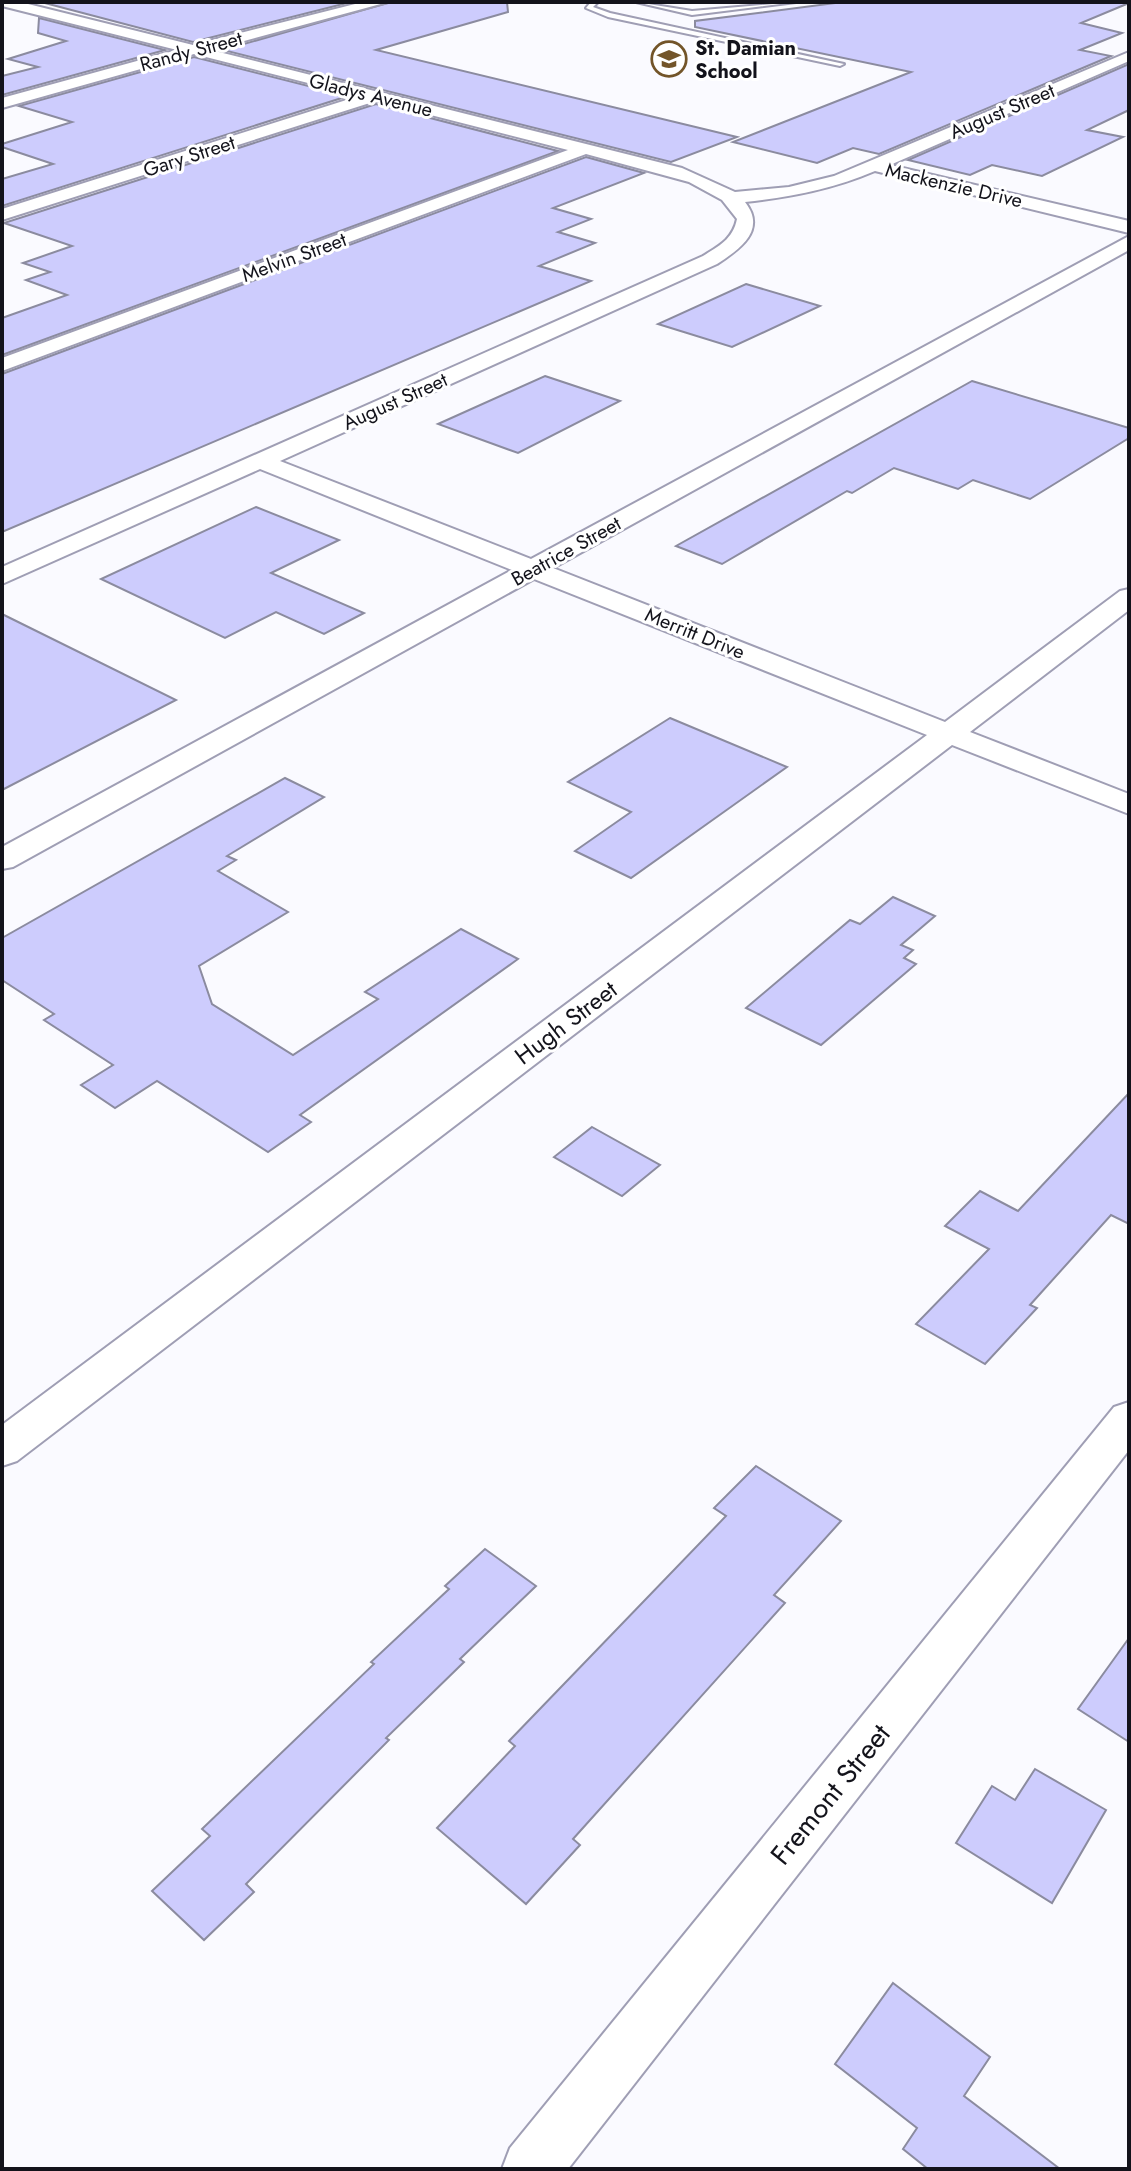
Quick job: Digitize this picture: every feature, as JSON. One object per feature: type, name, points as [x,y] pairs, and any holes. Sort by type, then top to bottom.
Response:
[{"type":"street","name":"Randy Street","points":[[2,103],[381,2]]},
{"type":"street","name":"Gladys Avenue","points":[[14,5],[689,176],[733,198]]},
{"type":"street","name":"August Street","points":[[875,166],[1129,56]]},
{"type":"street","name":"Gary Street","points":[[2,215],[376,96]]},
{"type":"street","name":"Melvin Street","points":[[2,365],[585,149]]},
{"type":"street","name":"Mackenzie Drive","points":[[733,198],[814,187],[875,166],[1129,227]]},
{"type":"street","name":"August Street","points":[[2,576],[721,255],[737,242],[746,227],[744,212],[733,198]]},
{"type":"street","name":"Beatrice Street","points":[[2,860],[1129,242]]},
{"type":"street","name":"Merritt Drive","points":[[260,461],[1129,805]]},
{"type":"street","name":"Hugh Street","points":[[2,1449],[1129,597]]},
{"type":"street","name":"Fremont Street","points":[[531,2169],[1129,1419]]},
{"type":"lane","points":[[595,2],[588,7],[608,15],[840,64]]},
{"type":"lane","points":[[639,2],[692,13],[793,2]]},
{"type":"building","points":[[41,2],[351,2],[193,42]]},
{"type":"building","points":[[391,2],[507,2],[508,12],[376,50],[737,137],[671,162],[223,50]]},
{"type":"building","points":[[843,2],[1129,3],[1081,23],[1122,33],[1080,50],[1111,56],[879,154],[853,148],[817,163],[733,142],[911,72],[695,27],[695,21]]},
{"type":"building","points":[[39,18],[165,50],[2,95],[2,76],[38,67],[8,59],[66,41],[38,33]]},
{"type":"building","points":[[194,57],[348,96],[2,206],[2,179],[53,164],[2,147],[2,144],[72,122],[19,106]]},
{"type":"building","points":[[1129,64],[1129,110],[1087,130],[1123,137],[1042,176],[992,165],[970,175],[908,160]]},
{"type":"building","points":[[376,104],[558,151],[2,355],[2,318],[67,295],[26,280],[50,272],[23,263],[72,246],[4,223]]},
{"type":"building","points":[[586,157],[644,173],[553,208],[591,219],[558,232],[595,243],[539,266],[591,281],[2,532],[2,374]]},
{"type":"building","points":[[746,284],[820,306],[732,347],[658,324]]},
{"type":"building","points":[[545,376],[620,401],[518,453],[438,424]]},
{"type":"building","points":[[972,381],[1129,428],[1129,438],[1030,499],[973,480],[958,489],[894,468],[852,493],[847,491],[722,564],[676,546]]},
{"type":"building","points":[[256,507],[339,540],[271,573],[364,613],[324,634],[276,612],[225,638],[101,579]]},
{"type":"building","points":[[2,614],[176,700],[2,790]]},
{"type":"building","points":[[670,718],[787,767],[631,878],[575,851],[631,812],[568,782]]},
{"type":"building","points":[[285,778],[324,797],[227,856],[236,860],[218,871],[288,912],[199,966],[212,1004],[293,1055],[378,999],[365,992],[461,929],[518,959],[300,1115],[311,1122],[268,1152],[157,1081],[115,1108],[81,1085],[113,1065],[44,1020],[54,1014],[2,980],[2,938]]},
{"type":"building","points":[[893,897],[935,916],[901,945],[913,950],[904,958],[916,964],[821,1045],[746,1008],[850,920],[860,924]]},
{"type":"building","points":[[1129,1093],[1129,1224],[1111,1215],[1030,1305],[1037,1308],[985,1364],[916,1324],[989,1249],[945,1226],[980,1191],[1018,1211]]},
{"type":"building","points":[[592,1127],[660,1165],[622,1196],[554,1157]]},
{"type":"building","points":[[756,1466],[841,1521],[774,1595],[785,1603],[573,1839],[580,1845],[526,1904],[437,1828],[515,1746],[509,1741],[726,1516],[714,1508]]},
{"type":"building","points":[[485,1549],[536,1586],[460,1659],[464,1662],[386,1738],[389,1740],[246,1884],[254,1892],[204,1940],[152,1891],[210,1836],[202,1829],[374,1664],[371,1662],[449,1589],[445,1586]]},
{"type":"building","points":[[1129,1638],[1129,1742],[1078,1709]]},
{"type":"building","points":[[1035,1769],[1106,1810],[1052,1903],[956,1843],[992,1786],[1015,1800]]},
{"type":"building","points":[[893,1983],[990,2057],[964,2096],[1060,2169],[928,2169],[903,2149],[917,2128],[835,2064]]},
{"type":"place","name":"St. Damian School","points":[[669,59]]}]
